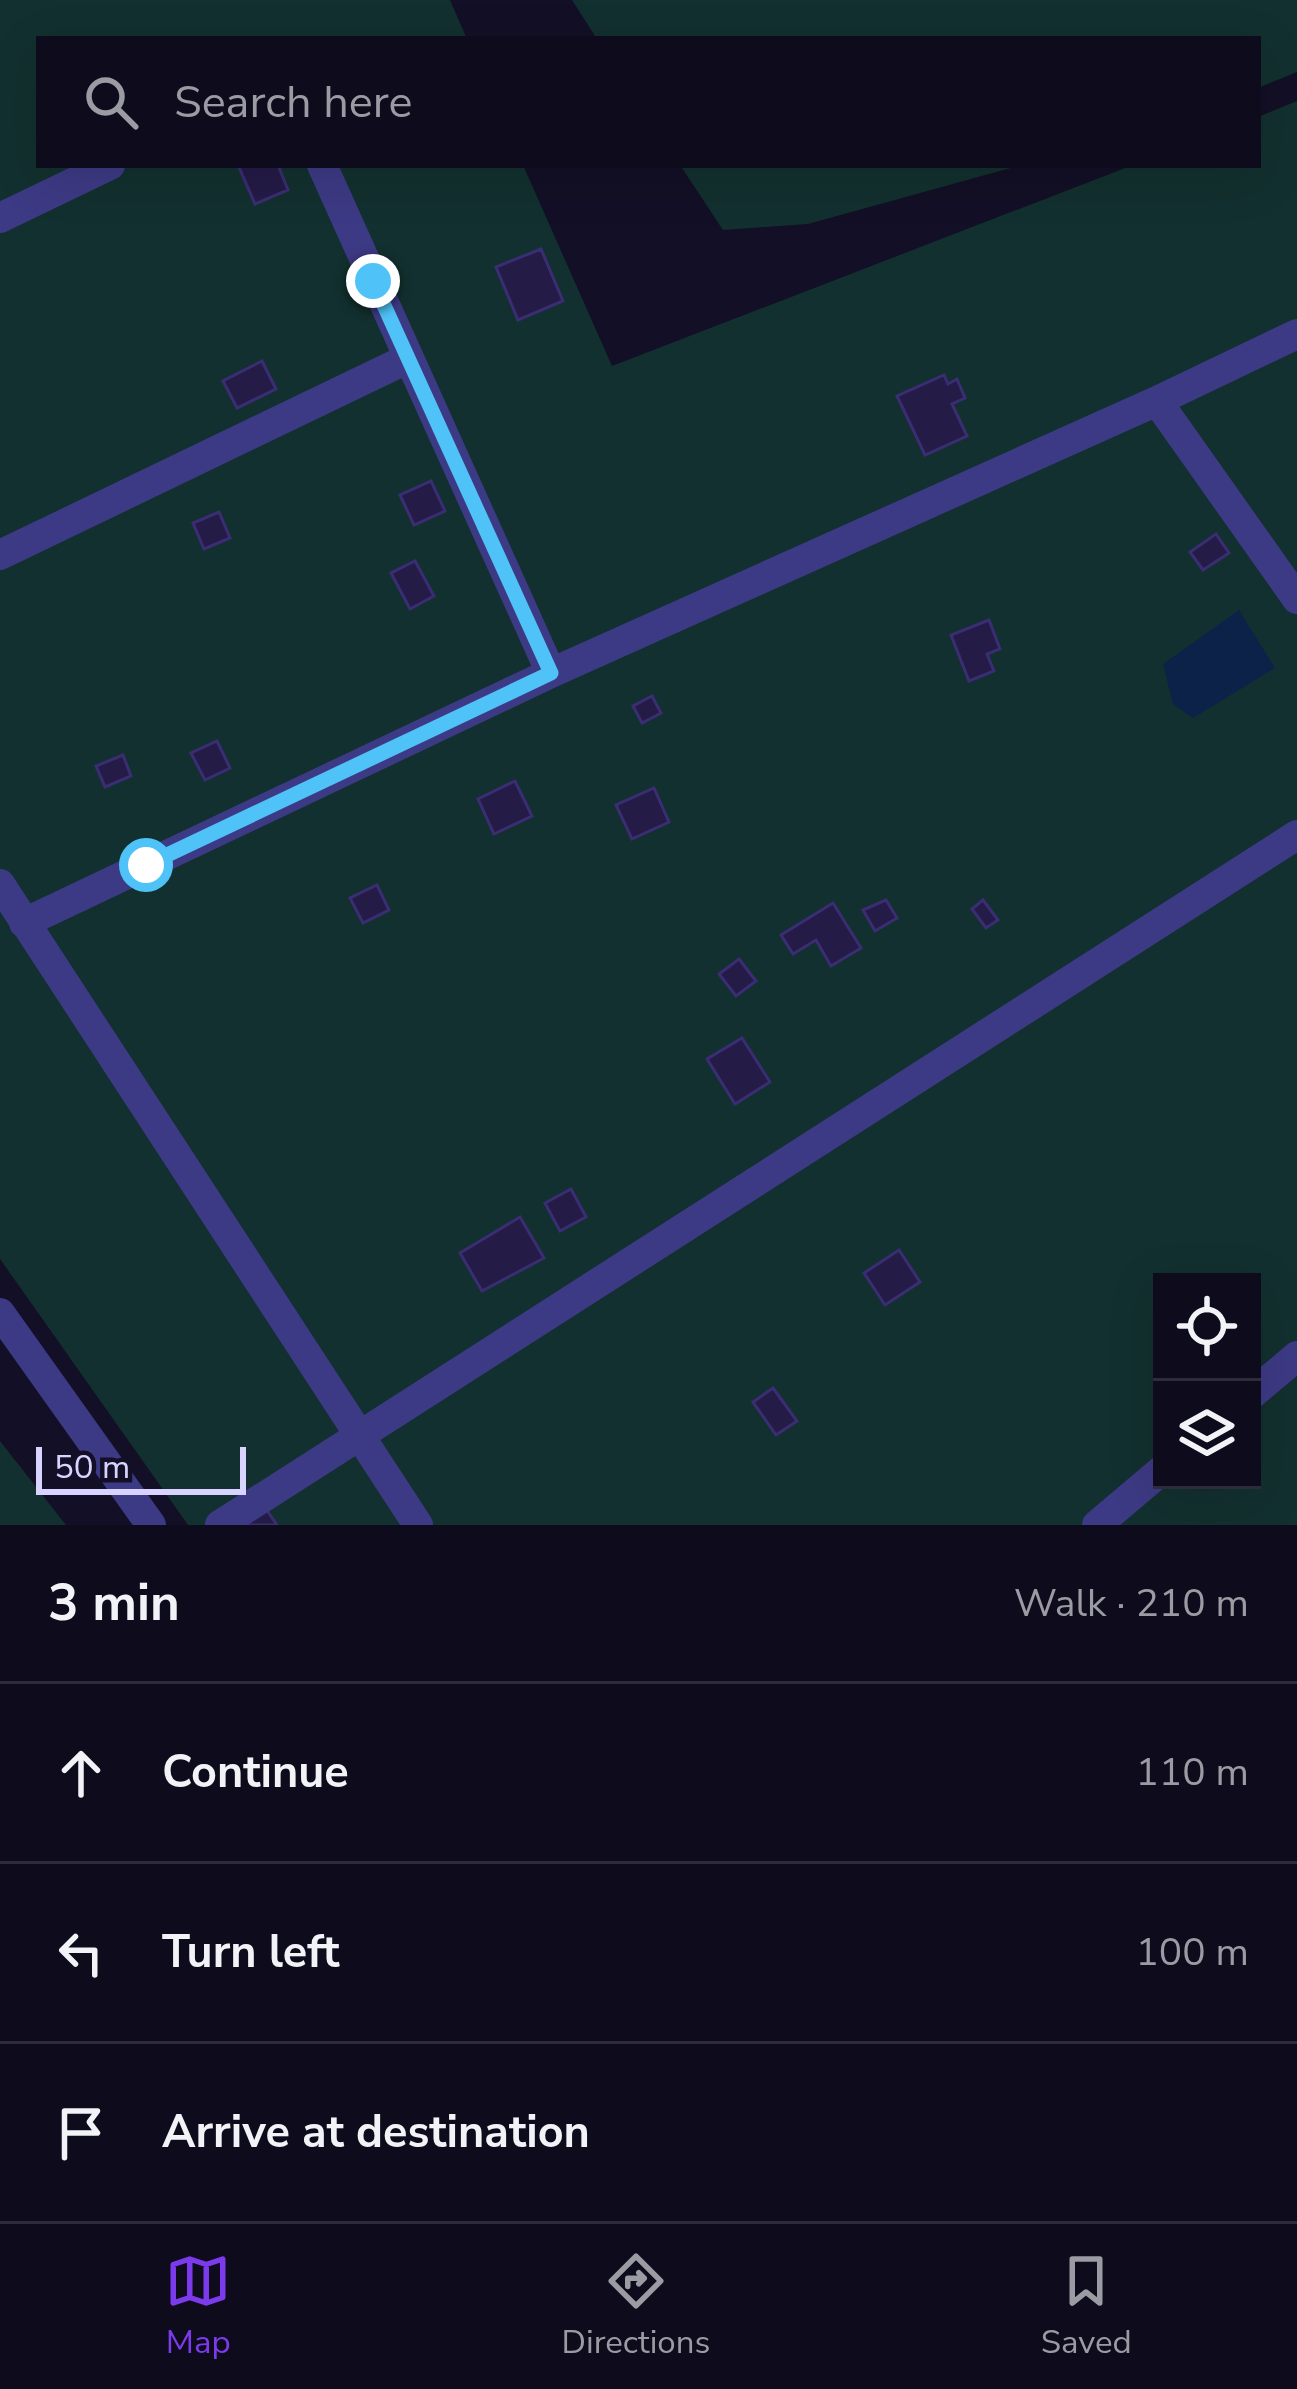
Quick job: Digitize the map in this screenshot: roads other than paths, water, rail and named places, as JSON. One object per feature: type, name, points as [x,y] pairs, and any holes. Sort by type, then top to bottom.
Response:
[{"type":"street","points":[[0,218],[104,168]]},
{"type":"street","points":[[323,168],[551,673]]},
{"type":"street","points":[[24,923],[551,673],[1297,334]]},
{"type":"street","points":[[0,555],[407,359]]},
{"type":"street","points":[[1157,401],[1297,599]]},
{"type":"street","points":[[220,1525],[1297,835]]},
{"type":"street","points":[[0,884],[418,1525]]},
{"type":"street","points":[[0,1313],[151,1525]]},
{"type":"street","points":[[1261,1386],[1297,1356]]},
{"type":"street","points":[[1097,1525],[1153,1478]]},
{"type":"water","points":[[1239,610],[1275,668],[1193,718],[1173,704],[1163,664]]}]
